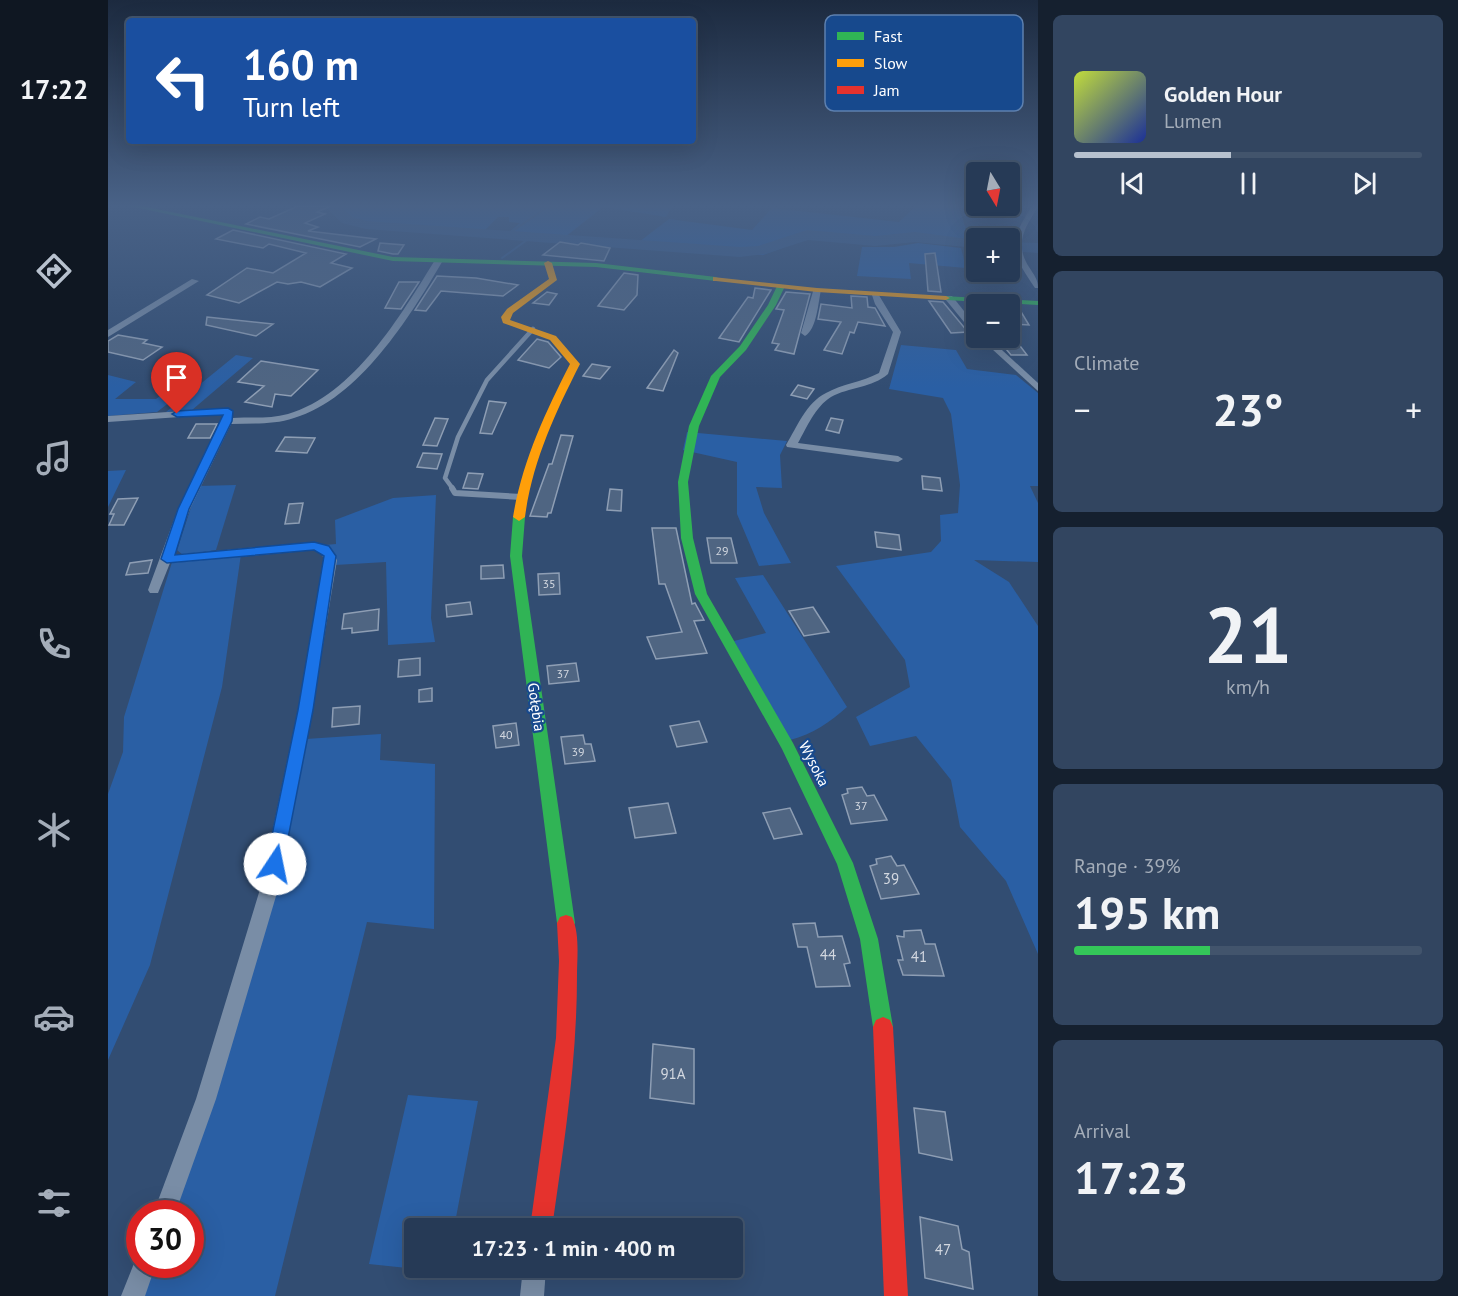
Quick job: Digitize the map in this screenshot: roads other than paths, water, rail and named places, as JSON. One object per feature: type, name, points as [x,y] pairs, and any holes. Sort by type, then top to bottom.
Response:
[{"type":"street","points":[[227,421],[278,418],[299,414],[337,389],[357,372],[399,324],[435,266]]},
{"type":"street","name":"Gołębia","points":[[542,1218],[566,1042],[568,951],[561,876],[516,556],[521,497],[556,400],[575,364],[557,339],[533,329],[514,325],[506,321],[505,317],[517,303],[546,288],[553,280],[549,266]]},
{"type":"street","points":[[606,266],[817,290],[1038,303]]},
{"type":"street","points":[[1025,266],[1038,286]]},
{"type":"street","points":[[108,334],[195,281]]},
{"type":"street","name":"Wysoka","points":[[780,286],[772,305],[743,348],[716,376],[694,426],[684,482],[687,538],[701,594],[788,747],[845,863],[869,939],[883,1026],[896,1296]]},
{"type":"street","points":[[805,333],[812,315],[817,290]]},
{"type":"street","points":[[874,294],[878,306],[889,316],[897,332],[883,375],[860,386],[833,392],[814,406],[791,445],[898,459]]},
{"type":"street","points":[[949,298],[966,319]]},
{"type":"street","points":[[995,348],[1038,388]]},
{"type":"street","points":[[108,419],[228,411],[227,421],[187,501],[154,590]]},
{"type":"street","points":[[167,559],[314,546],[325,549],[331,560],[305,710],[270,886],[206,1100],[169,1200]]},
{"type":"street","points":[[134,1296],[140,1278]]},
{"type":"street","points":[[532,1296],[534,1278]]},
{"type":"lane","points":[[521,497],[455,493],[445,478],[458,437],[487,380],[533,329]]}]
